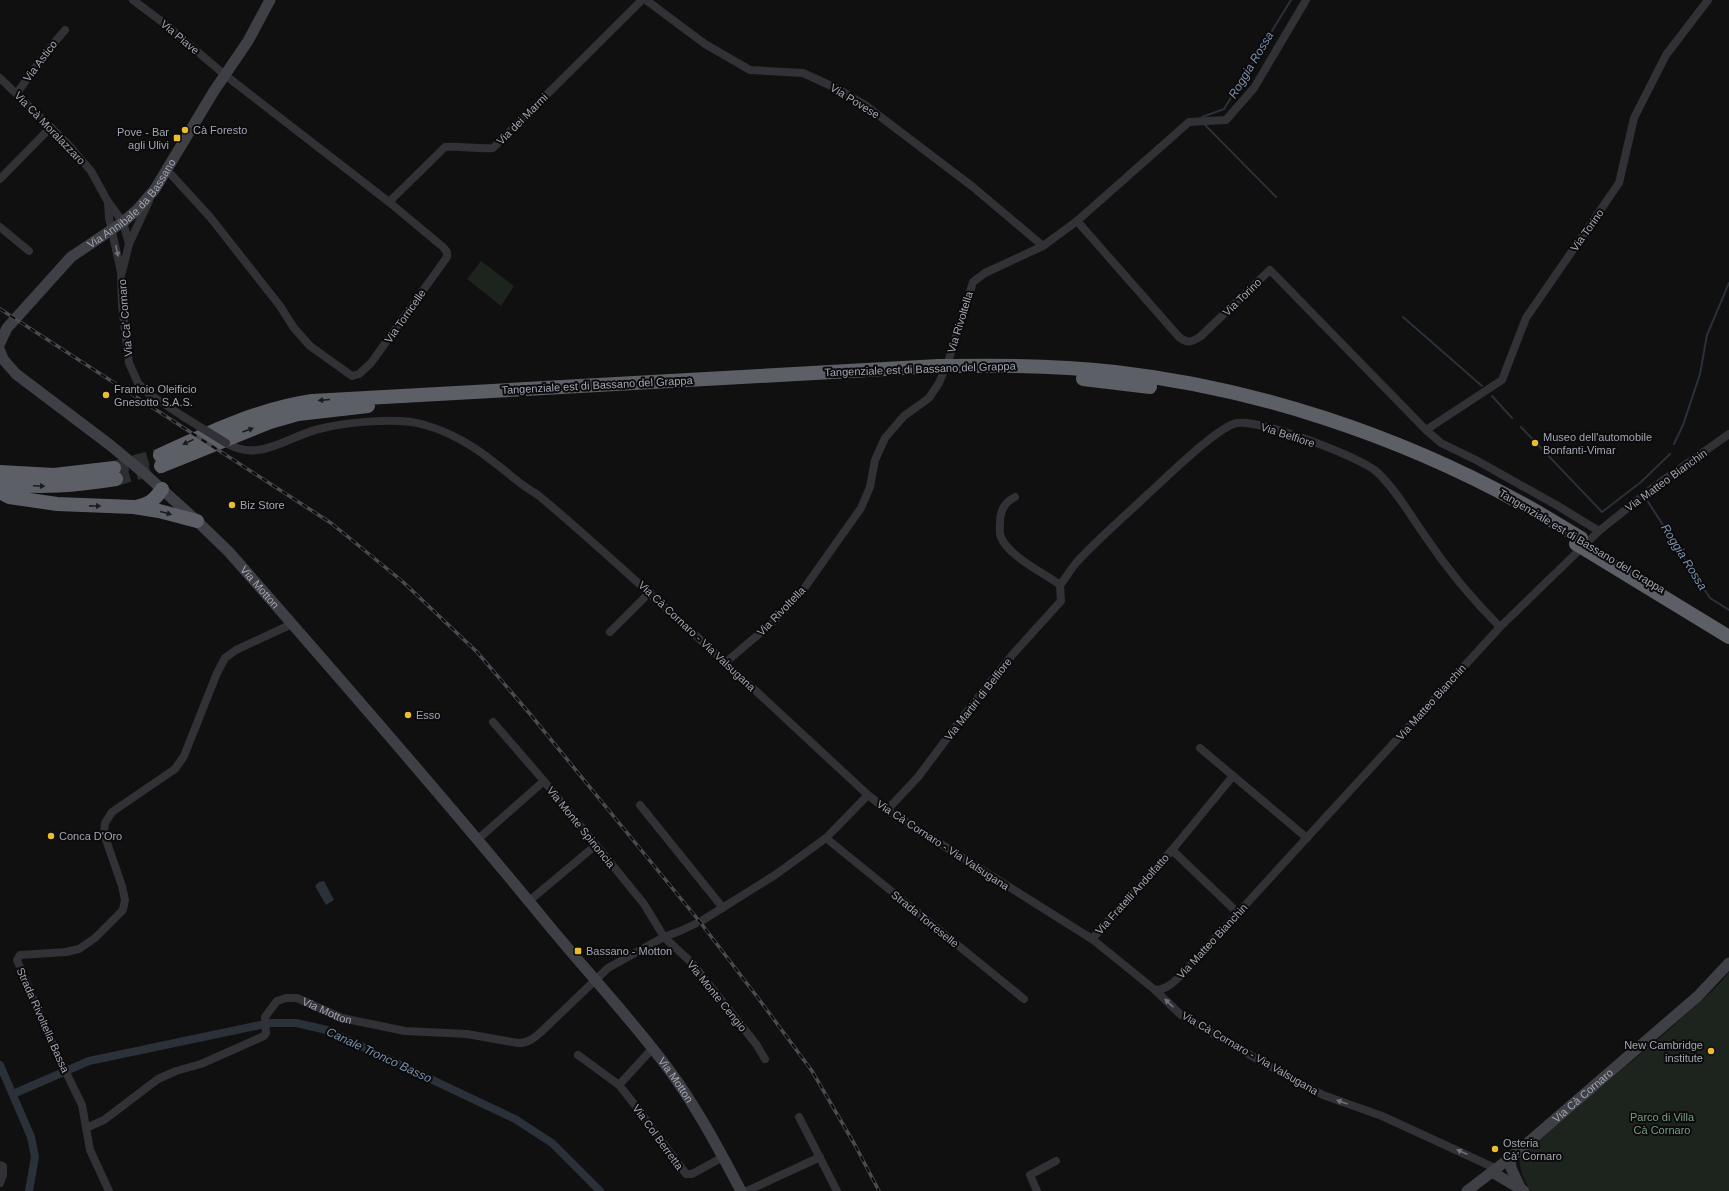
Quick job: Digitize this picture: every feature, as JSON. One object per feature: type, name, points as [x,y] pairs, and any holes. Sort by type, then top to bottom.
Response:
[{"type":"highway","name":"Tangenziale est di Bassano del Grappa","points":[[160,460],[254,414],[282,406],[312,401],[678,385],[1015,366],[1117,372],[1197,386],[1283,406],[1370,434],[1408,449],[1462,473],[1522,503],[1584,545],[1729,637]]},
{"type":"highway","points":[[0,472],[54,475],[115,474],[85,484],[53,486],[0,483]]},
{"type":"highway","points":[[134,507],[149,504],[155,499],[162,489]]},
{"type":"highway","points":[[0,492],[9,497],[57,504],[134,507],[159,511],[197,521]]},
{"type":"highway","name":"Tangenziale est di Bassano del Grappa","points":[[1584,545],[1729,630]]},
{"type":"main road","name":"Via Annibale da Bassano","points":[[0,343],[3,329],[71,257],[123,222],[137,210],[154,189],[248,41],[270,0]]},
{"type":"main road","points":[[0,343],[0,352]]},
{"type":"main road","name":"Via Motton","points":[[0,352],[4,365],[110,445],[162,489],[229,552],[604,989],[668,1068],[723,1157],[741,1191]]},
{"type":"main road","name":"Via Cà Cornaro","points":[[1467,1191],[1510,1158],[1698,996],[1729,963]]},
{"type":"main road","points":[[1510,1158],[1513,1172],[1522,1189]]},
{"type":"main road","points":[[1494,1170],[1513,1172]]},
{"type":"main road","points":[[1494,1170],[1522,1189]]},
{"type":"street","name":"Via Piave","points":[[133,0],[165,24],[225,75]]},
{"type":"street","name":"Via dei Marmi","points":[[389,202],[445,147],[461,146],[482,149],[493,148],[642,0]]},
{"type":"street","name":"Via Povese","points":[[646,0],[705,44],[750,70],[803,73],[838,89],[865,105],[973,187],[1043,246]]},
{"type":"street","name":"Via Rivoltella","points":[[726,662],[773,622],[803,590],[861,508],[870,487],[875,460],[885,438],[904,416],[929,398],[940,383],[949,359],[972,282],[985,273],[1043,246],[1077,221],[1189,122],[1226,120],[1254,88],[1306,0]]},
{"type":"street","name":"Via Torino","points":[[1426,430],[1502,380],[1526,318],[1619,183],[1634,118],[1666,55],[1708,0]]},
{"type":"street","name":"Via Astico","points":[[17,93],[48,50],[65,30]]},
{"type":"street","name":"Via Torricelle","points":[[167,170],[210,217],[280,306],[294,328],[310,346],[352,376],[360,374],[371,364],[447,257],[447,252],[444,247],[389,202],[225,75]]},
{"type":"street","name":"Via Cà Moralazzaro","points":[[0,78],[51,127],[92,171],[108,202],[123,222]]},
{"type":"street","points":[[0,179],[51,127]]},
{"type":"street","name":"Via Ca' Cornaro","points":[[122,272],[129,244],[154,189]]},
{"type":"street","name":"Via Cà Moralazzaro","points":[[108,202],[112,229]]},
{"type":"street","name":"Via Torino","points":[[1077,221],[1185,342],[1192,342],[1201,336],[1270,270],[1426,430],[1441,443],[1476,460],[1599,531]]},
{"type":"street","name":"Via Ca' Cornaro","points":[[123,222],[129,244]]},
{"type":"street","points":[[0,227],[5,233],[29,251]]},
{"type":"street","name":"Via Ca' Cornaro","points":[[112,229],[122,272],[122,306],[129,363],[138,383],[149,394],[226,443],[235,448],[250,452],[263,450],[320,428],[376,422],[403,421],[417,423],[450,433]]},
{"type":"street","name":"Via Belfiore","points":[[1060,585],[1075,564],[1105,532],[1181,464],[1224,429],[1237,423],[1252,423],[1331,449],[1359,461],[1377,472],[1393,489],[1444,564],[1478,605],[1500,627]]},
{"type":"street","name":"Via Cà Cornaro - Via Valsugana","points":[[450,433],[485,454],[517,481],[538,496],[650,592],[868,795],[887,810],[1092,939],[1155,990],[1181,1015],[1264,1064],[1324,1095],[1382,1116],[1494,1170]]},
{"type":"street","name":"Via Matteo Bianchin","points":[[1155,990],[1163,989],[1172,984],[1500,627],[1599,531],[1655,486],[1729,434]]},
{"type":"street","points":[[1015,497],[1008,500],[1002,509],[1000,518],[1000,536],[1005,546],[1016,556],[1060,585]]},
{"type":"street","name":"Via Martiri di Belfiore","points":[[887,810],[918,778],[972,705],[1014,654],[1061,602],[1060,585]]},
{"type":"street","points":[[610,632],[650,592]]},
{"type":"street","name":"Strada Rivoltella Bassa","points":[[108,1191],[90,1150],[82,1105],[67,1076],[17,960],[20,955],[66,952],[79,949],[95,938],[123,910],[125,900],[104,834],[105,822],[112,812],[175,769],[184,756],[217,673],[225,658],[236,650],[292,624]]},
{"type":"street","name":"Via Monte Spinoncia","points":[[493,722],[544,781],[644,904],[664,937]]},
{"type":"street","points":[[1200,748],[1307,838]]},
{"type":"street","name":"Via Fratelli Andolfatto","points":[[1092,939],[1172,850],[1233,776]]},
{"type":"street","points":[[477,840],[544,781]]},
{"type":"street","points":[[595,980],[608,968],[664,937],[699,922],[775,876],[826,838],[868,795]]},
{"type":"street","points":[[640,805],[723,908]]},
{"type":"street","name":"Strada Torreselle","points":[[826,838],[1024,999]]},
{"type":"street","points":[[529,901],[596,845]]},
{"type":"street","name":"Via Fratelli Andolfatto","points":[[1172,850],[1238,913]]},
{"type":"street","name":"Via Monte Cengio","points":[[664,937],[692,963],[756,1044],[765,1059]]},
{"type":"street","name":"Via Motton","points":[[86,1128],[104,1120],[158,1079],[176,1071],[201,1064],[260,1038],[266,1033],[265,1017],[277,1001],[286,998],[297,998],[342,1018],[406,1031],[467,1034],[524,1043],[530,1041],[541,1032],[595,980]]},
{"type":"street","points":[[619,1085],[652,1049]]},
{"type":"street","name":"Via Col Berretta","points":[[578,1055],[619,1085],[686,1174],[692,1174],[723,1157]]},
{"type":"street","points":[[799,1117],[837,1191]]},
{"type":"street","points":[[747,1191],[820,1157]]},
{"type":"street","points":[[1037,1191],[1030,1175],[1056,1162]]},
{"type":"street","points":[[0,1165],[3,1166],[3,1175],[0,1183]]},
{"type":"green space","points":[[481,261],[514,286],[501,306],[467,279]]},
{"type":"green space","name":"Parco di Villa Cà Cornaro","points":[[1729,972],[1729,1191],[1531,1191],[1522,1174],[1520,1156],[1558,1122],[1655,1042],[1710,993]]},
{"type":"shaded area","points":[[324,881],[334,900],[326,905],[315,886],[319,882]]},
{"type":"waterway","name":"Roggia Rossa","points":[[1202,117],[1224,109],[1291,0]]},
{"type":"waterway","name":"Roggia Rossa","points":[[1205,125],[1276,197]]},
{"type":"waterway","points":[[1674,444],[1683,425],[1700,374],[1707,335],[1729,283]]},
{"type":"waterway","name":"Roggia Rossa","points":[[1403,317],[1482,386]]},
{"type":"waterway","name":"Roggia Rossa","points":[[1492,396],[1512,418]]},
{"type":"waterway","name":"Roggia Rossa","points":[[1521,427],[1602,512],[1641,482],[1670,454]]},
{"type":"waterway","name":"Roggia Rossa","points":[[1645,497],[1710,598],[1729,610]]},
{"type":"waterway","name":"Canale Tronco Basso","points":[[13,1094],[89,1061],[270,1023],[296,1023],[327,1030],[515,1119],[552,1143],[600,1191]]},
{"type":"waterway","points":[[0,1065],[31,1137],[35,1157],[29,1191]]},
{"type":"tunnel","points":[[114,468],[160,455]]},
{"type":"tunnel","points":[[116,479],[161,466]]},
{"type":"railway","points":[[0,309],[331,523],[402,581],[477,652],[530,714],[700,922],[758,998],[812,1071],[855,1145],[879,1191]]},
{"type":"place","name":"Cà Foresto","points":[[185,130]]},
{"type":"place","name":"Pove - Bar agli Ulivi","points":[[177,138]]},
{"type":"place","name":"Frantoio Oleificio Gnesotto S.A.S.","points":[[106,395]]},
{"type":"place","name":"Museo dell'automobile Bonfanti-Vimar","points":[[1535,443]]},
{"type":"place","name":"Biz Store","points":[[232,505]]},
{"type":"place","name":"Esso","points":[[408,715]]},
{"type":"place","name":"Conca D'Oro","points":[[51,836]]},
{"type":"place","name":"Bassano - Motton","points":[[578,951]]},
{"type":"place","name":"New Cambridge institute","points":[[1711,1051]]},
{"type":"place","name":"Osteria Cà' Cornaro","points":[[1495,1149]]}]
